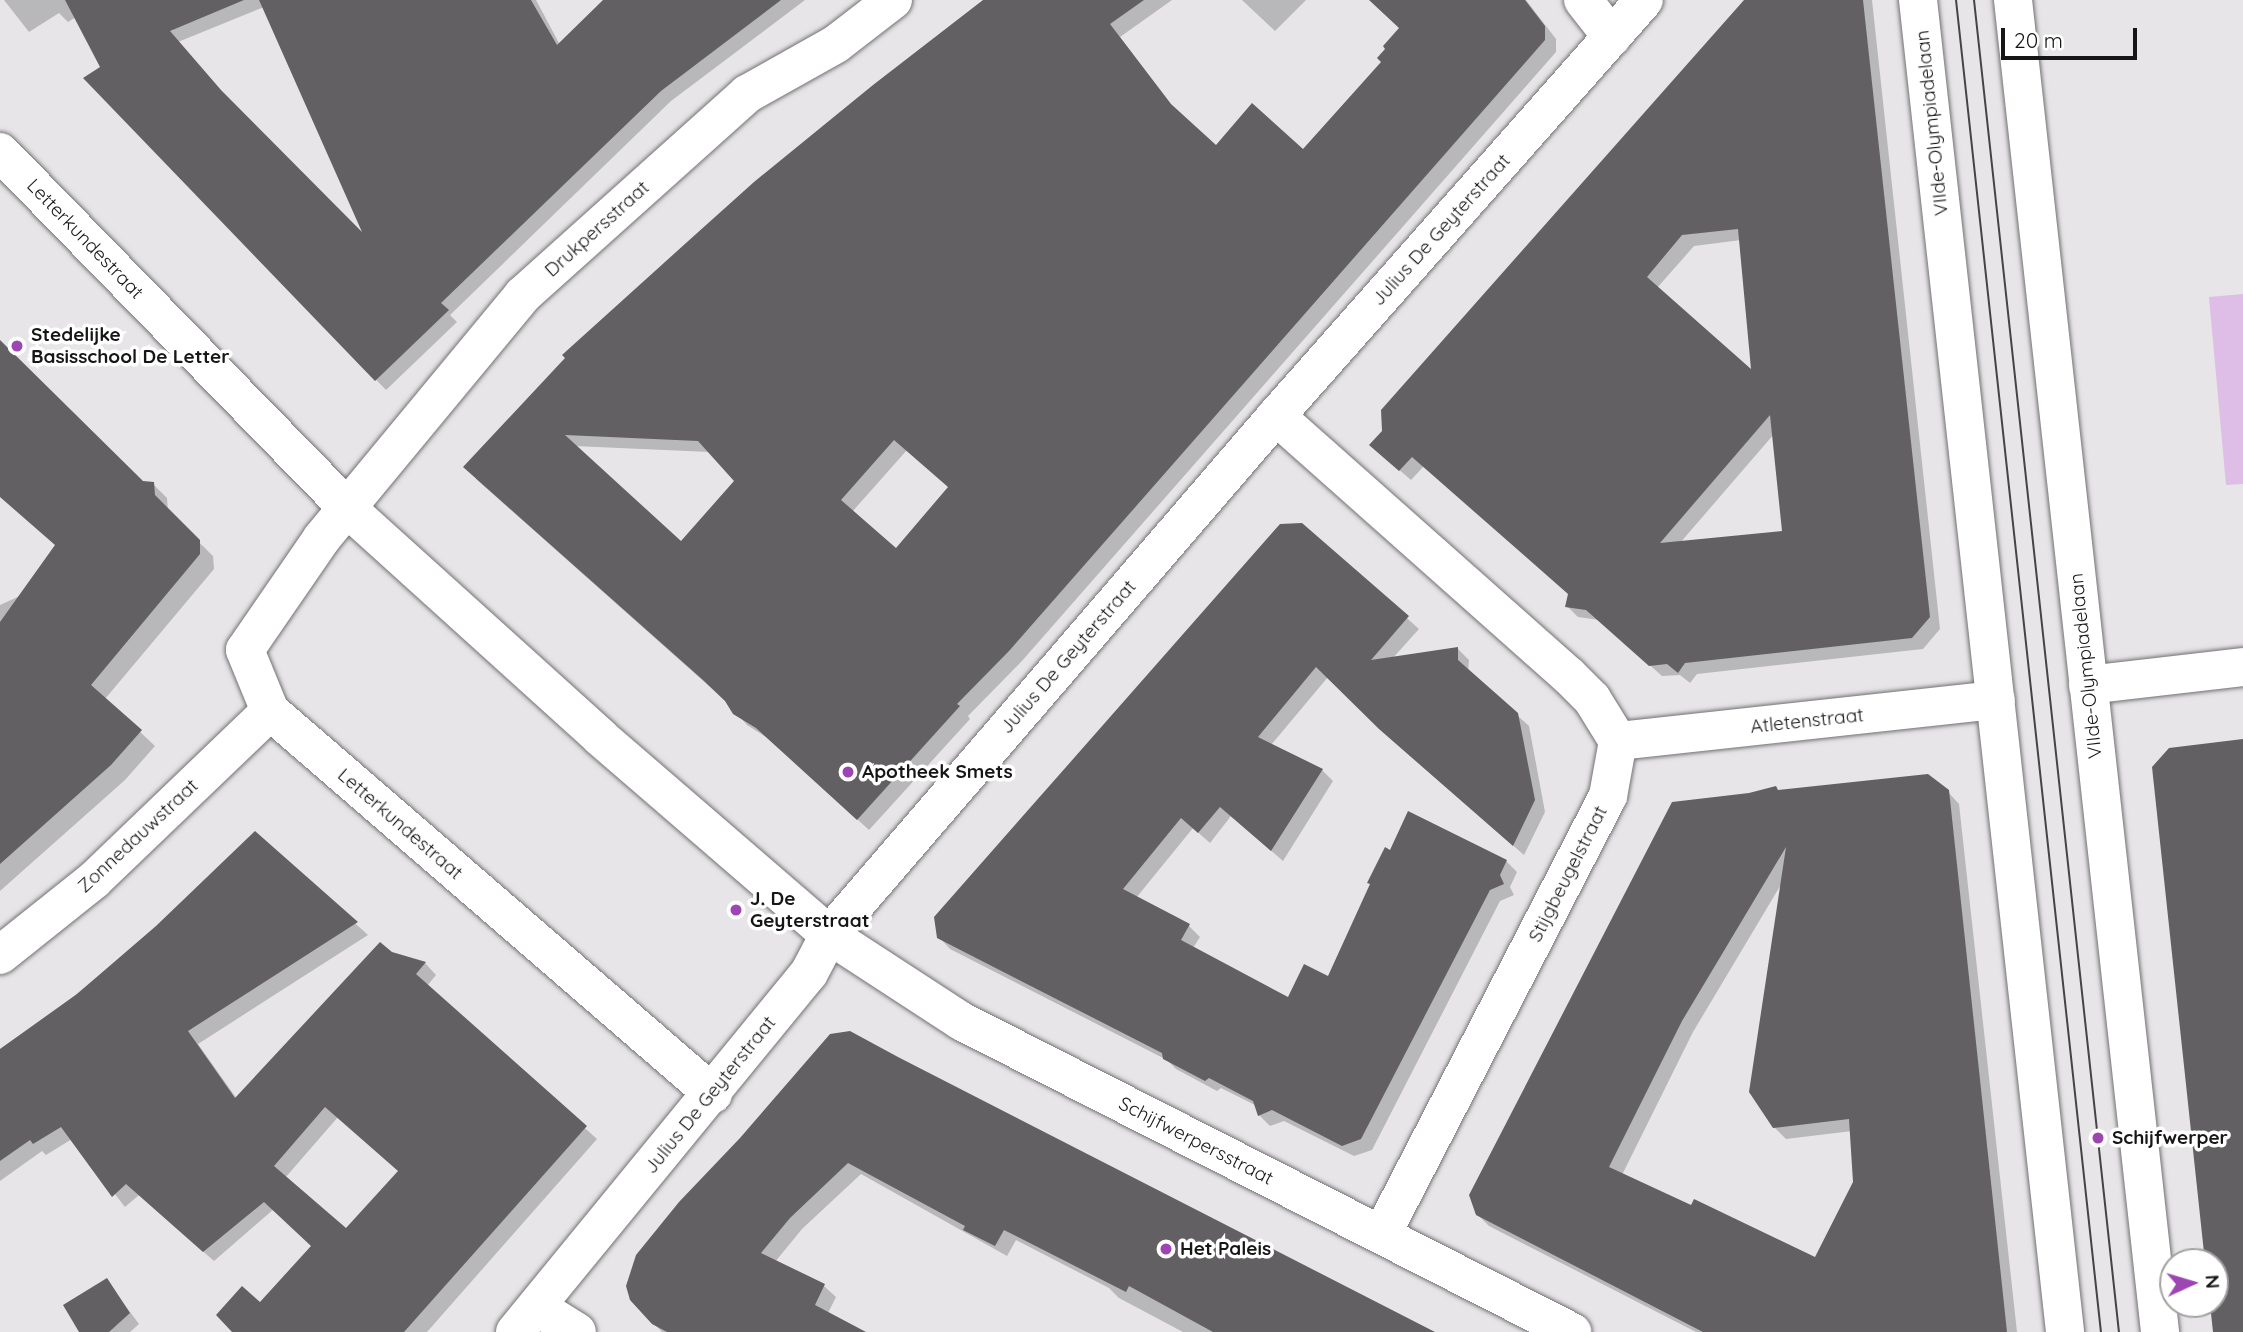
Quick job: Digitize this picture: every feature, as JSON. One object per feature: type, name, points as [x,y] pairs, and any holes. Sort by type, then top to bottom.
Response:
[{"type":"street","name":"Drukpersstraat","points":[[346,508],[523,295],[747,94],[836,44],[893,0]]},
{"type":"street","points":[[1583,0],[1612,37]]},
{"type":"street","name":"Julius De Geyterstraat","points":[[526,1320],[809,973],[829,935],[1276,416],[1644,0]]},
{"type":"street","name":"VIIde-Olympiadelaan","points":[[1918,0],[2065,1332]]},
{"type":"street","name":"VIIde-Olympiadelaan","points":[[2013,0],[2160,1332]]},
{"type":"street","name":"Letterkundestraat","points":[[0,152],[346,508],[600,737],[829,935]]},
{"type":"street","points":[[1276,416],[1567,675],[1592,699],[1618,741]]},
{"type":"street","name":"Letterkundestraat","points":[[346,508],[245,650],[270,711],[713,1094]]},
{"type":"street","points":[[2088,685],[2243,667]]},
{"type":"street","name":"Atletenstraat","points":[[1618,741],[1996,700]]},
{"type":"street","name":"Zonnedauwstraat","points":[[0,955],[94,880],[270,711]]},
{"type":"street","name":"Stijgbeugelstraat","points":[[1381,1235],[1608,796],[1618,741]]},
{"type":"street","name":"Schijfwerpersstraat","points":[[829,935],[961,1021],[1572,1332]]},
{"type":"street","points":[[526,1320],[577,1332]]},
{"type":"shaded area","points":[[2243,294],[2243,484],[2226,485],[2209,297]]},
{"type":"building","points":[[65,0],[244,0],[170,31],[221,90],[362,232],[259,0],[531,0],[557,45],[603,0],[781,0],[661,91],[441,303],[449,310],[375,381],[83,78],[100,67]]},
{"type":"building","points":[[983,0],[1144,0],[1110,24],[1171,104],[1216,145],[1252,103],[1303,149],[1381,62],[1377,58],[1385,49],[1383,46],[1399,28],[1369,0],[1525,0],[1545,26],[1545,40],[1009,651],[957,704],[960,706],[857,820],[756,728],[733,714],[725,701],[703,680],[463,467],[565,358],[562,355],[754,182]],"holes":[[[565,435],[698,441],[734,481],[681,541]],[[894,440],[948,487],[896,548],[841,500]]]},
{"type":"building","points":[[1744,0],[1863,0],[1930,617],[1912,638],[1685,663],[1678,673],[1667,664],[1649,666],[1586,610],[1565,607],[1568,594],[1412,457],[1399,471],[1369,445],[1382,431],[1381,410]],"holes":[[[1738,229],[1751,369],[1647,277],[1682,235]],[[1770,415],[1782,531],[1660,543]]]},
{"type":"building","points":[[0,340],[143,481],[154,482],[155,495],[200,540],[200,554],[91,685],[142,730],[111,765],[0,864],[0,622],[55,545],[0,497]]},
{"type":"building","points":[[1302,523],[1409,616],[1371,660],[1458,647],[1458,660],[1518,713],[1535,800],[1513,846],[1379,729],[1316,667],[1258,737],[1323,769],[1271,851],[1220,807],[1198,833],[1181,818],[1123,889],[1190,924],[1181,940],[1288,997],[1304,964],[1328,976],[1370,884],[1367,883],[1385,847],[1390,850],[1408,811],[1507,860],[1500,875],[1504,884],[1490,890],[1361,1139],[1342,1146],[1272,1110],[1258,1116],[1253,1101],[1209,1078],[1205,1081],[1163,1059],[1162,1053],[937,938],[934,917],[1280,524]]},
{"type":"building","points":[[2243,739],[2243,1332],[2213,1332],[2212,1318],[2229,1318],[2229,1248],[2204,1248],[2152,767],[2169,748]]},
{"type":"building","points":[[1928,774],[1949,790],[2007,1332],[1703,1332],[1476,1215],[1469,1195],[1672,802],[1749,793],[1776,786],[1778,790]],"holes":[[[1786,847],[1749,1092],[1773,1128],[1849,1119],[1853,1182],[1815,1257],[1694,1199],[1691,1205],[1609,1167],[1682,1021]]]},
{"type":"building","points":[[255,831],[358,922],[188,1031],[235,1098],[380,942],[392,952],[426,962],[416,974],[587,1126],[404,1332],[232,1332],[216,1315],[242,1286],[260,1302],[311,1246],[264,1202],[203,1252],[126,1184],[112,1197],[61,1127],[33,1144],[30,1140],[0,1161],[0,1049],[77,994],[156,926]],"holes":[[[325,1107],[398,1171],[346,1228],[274,1166]]]},
{"type":"building","points":[[850,1031],[1435,1332],[1213,1332],[1129,1286],[1126,1292],[1004,1230],[995,1246],[963,1230],[965,1226],[848,1163],[790,1218],[761,1253],[825,1284],[815,1305],[866,1332],[667,1332],[652,1324],[630,1300],[626,1286],[636,1255],[679,1202],[740,1138],[830,1034]]},
{"type":"building","points":[[107,1278],[130,1313],[109,1332],[79,1332],[63,1305]]},
{"type":"tram line","points":[[1956,0],[2101,1332]]},
{"type":"tram line","points":[[1974,0],[2119,1332]]},
{"type":"place","name":"Stedelijke Basisschool De Letter","points":[[17,346]]},
{"type":"place","name":"Apotheek Smets","points":[[848,772]]},
{"type":"place","name":"J. De Geyterstraat","points":[[736,910]]},
{"type":"place","name":"Schijfwerper","points":[[2098,1138]]},
{"type":"place","name":"Het Paleis","points":[[1166,1249]]}]
